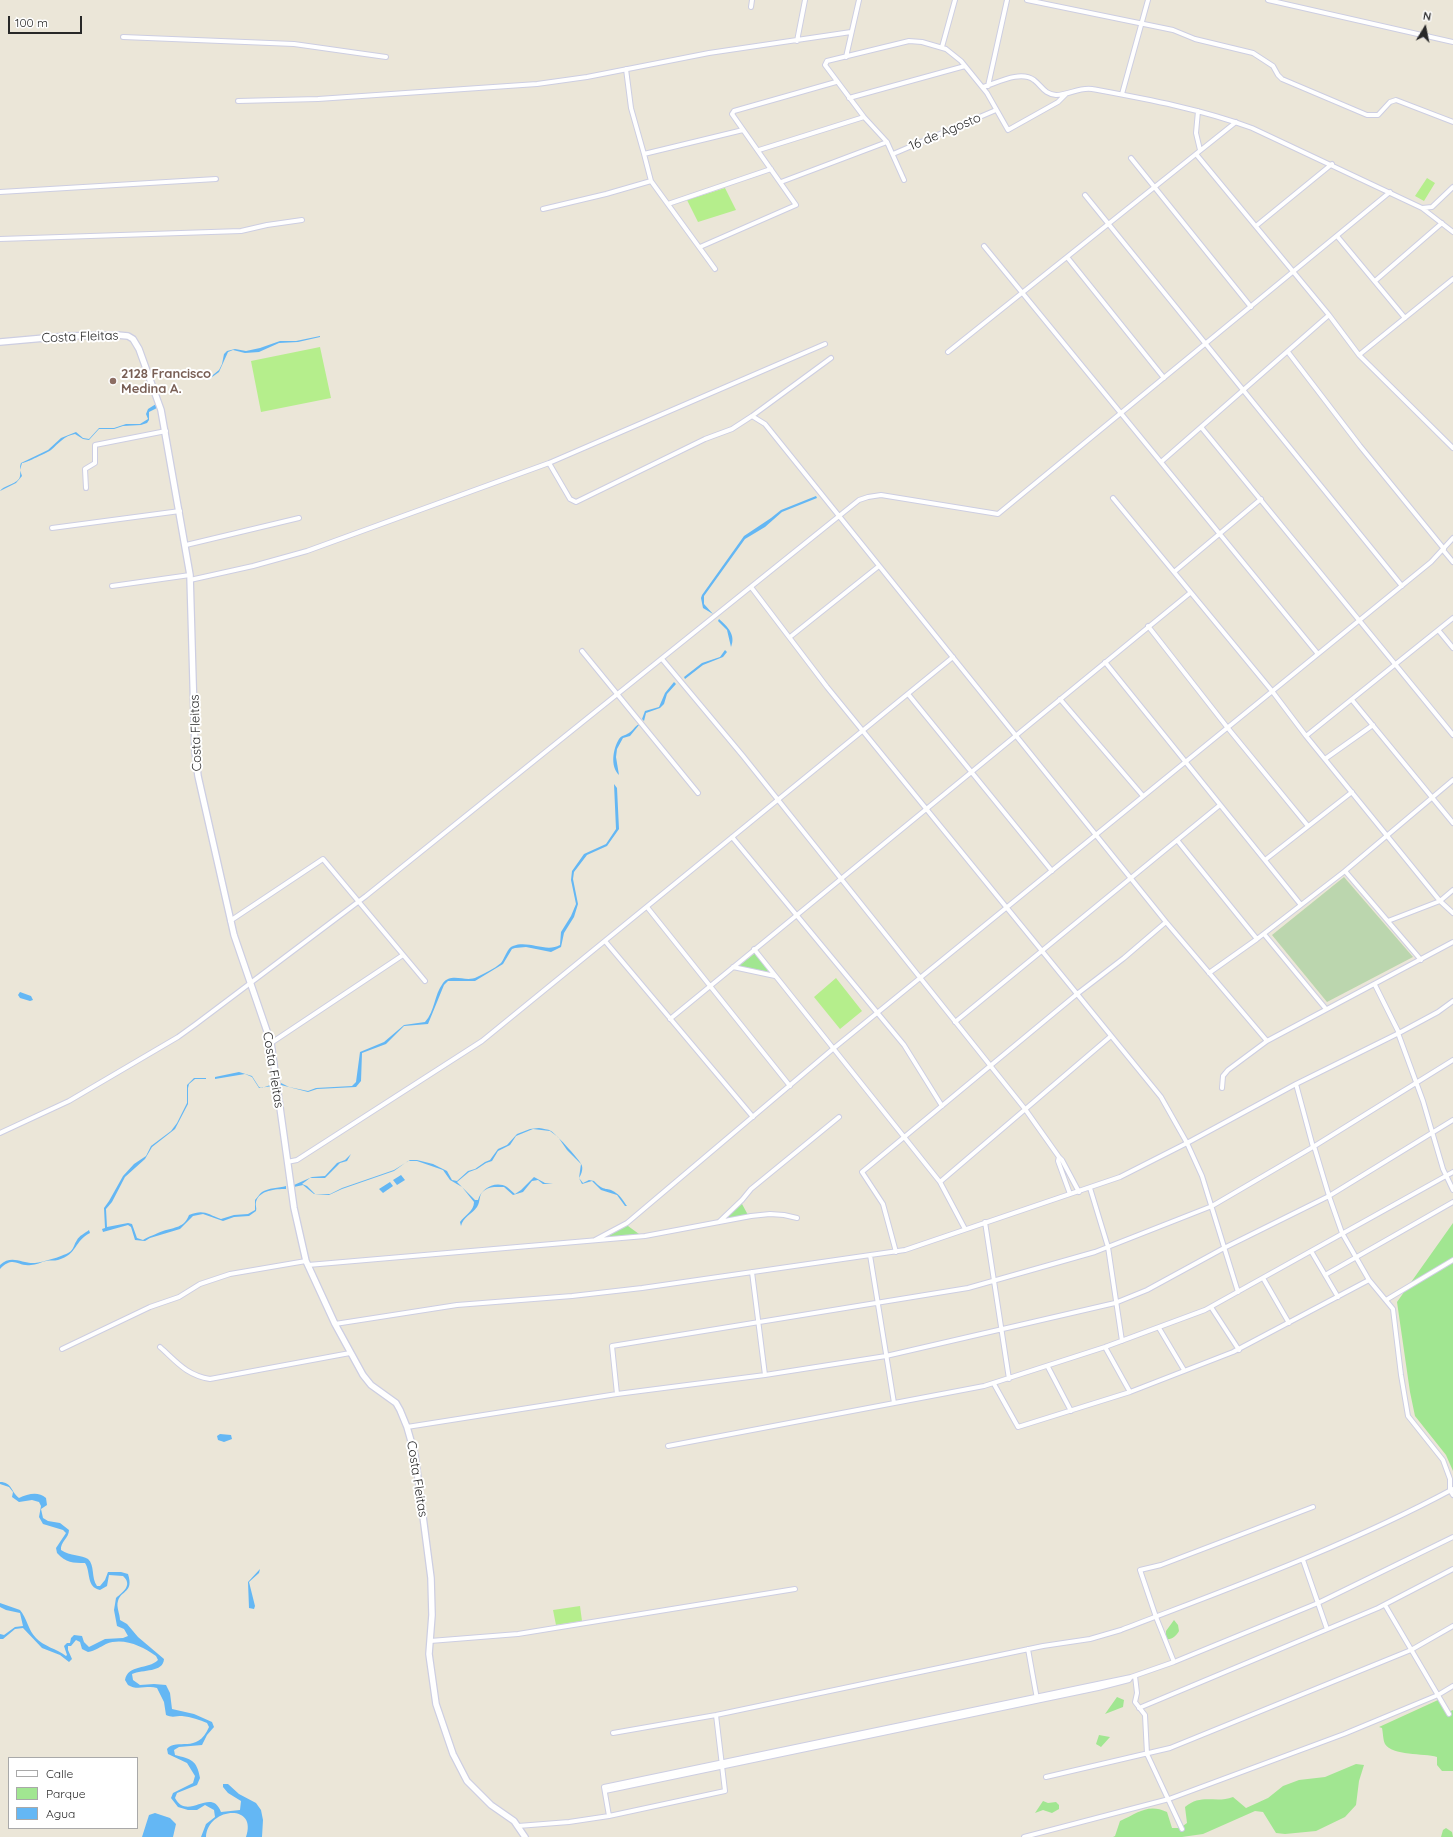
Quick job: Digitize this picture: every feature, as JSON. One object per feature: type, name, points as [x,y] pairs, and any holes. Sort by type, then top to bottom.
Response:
[{"type":"main road","name":"Costa Fleitas","points":[[0,342],[67,336],[117,335],[133,339],[139,349],[156,395],[166,431],[186,545],[190,578],[196,763],[230,921],[271,1043],[294,1208],[307,1263],[350,1353],[367,1380],[396,1403],[408,1427],[415,1455],[431,1578],[431,1680],[435,1702],[453,1754],[461,1772],[472,1787],[491,1805],[518,1826],[525,1837]]},
{"type":"street","points":[[751,7],[752,0]]},
{"type":"street","points":[[798,40],[806,0]]},
{"type":"street","points":[[846,57],[859,0]]},
{"type":"street","points":[[942,47],[955,0]]},
{"type":"street","points":[[986,87],[1007,0]]},
{"type":"street","points":[[1030,0],[1176,30],[1195,39],[1253,54],[1275,67],[1278,75],[1282,79],[1367,115],[1378,116],[1390,102],[1396,100],[1453,122]]},
{"type":"street","points":[[1122,94],[1143,24],[1148,0]]},
{"type":"street","points":[[1268,0],[1453,42]]},
{"type":"street","points":[[238,101],[318,99],[421,90],[537,84],[587,77],[709,52],[851,32]]},
{"type":"street","points":[[123,37],[294,44],[386,57]]},
{"type":"street","points":[[904,180],[887,142],[864,117],[836,82],[825,65],[826,63],[909,42],[918,42],[942,47],[950,51],[986,87],[1006,129],[1009,130],[1058,102],[1068,93]]},
{"type":"street","points":[[849,98],[965,66]]},
{"type":"street","points":[[626,69],[631,108],[651,181],[715,268]]},
{"type":"street","points":[[986,87],[1000,81],[1022,77],[1030,78],[1044,91],[1050,94],[1068,93],[1088,88],[1198,111],[1236,122],[1332,164],[1422,208],[1453,232]]},
{"type":"street","points":[[700,247],[796,205],[759,150],[732,114],[734,111],[836,82]]},
{"type":"street","name":"16 de Agosto","points":[[893,154],[996,110]]},
{"type":"street","points":[[1198,111],[1196,133],[1200,150]]},
{"type":"street","points":[[759,150],[864,117]]},
{"type":"street","points":[[948,352],[1236,122]]},
{"type":"street","points":[[644,154],[744,130]]},
{"type":"street","points":[[781,182],[887,142]]},
{"type":"street","points":[[1196,154],[1294,272],[1359,355],[1453,448]]},
{"type":"street","points":[[1131,158],[1250,307]]},
{"type":"street","points":[[1256,226],[1332,164]]},
{"type":"street","points":[[668,204],[771,169]]},
{"type":"street","points":[[0,192],[216,179]]},
{"type":"street","points":[[543,209],[606,194],[651,181]]},
{"type":"street","points":[[1422,208],[1432,207],[1453,187]]},
{"type":"street","points":[[0,1133],[69,1101],[178,1038],[358,901],[618,695],[859,500],[881,495],[998,514],[1390,192]]},
{"type":"street","points":[[1085,195],[1402,586]]},
{"type":"street","points":[[0,238],[241,231],[267,225],[302,220]]},
{"type":"street","points":[[1374,281],[1442,223]]},
{"type":"street","points":[[1337,236],[1406,318]]},
{"type":"street","points":[[984,246],[1318,654]]},
{"type":"street","points":[[1067,257],[1164,378]]},
{"type":"street","points":[[1359,355],[1453,279]]},
{"type":"street","points":[[1160,462],[1329,316]]},
{"type":"street","points":[[112,586],[190,578],[254,566],[307,551],[549,463],[825,344]]},
{"type":"street","points":[[1288,352],[1360,446],[1453,562]]},
{"type":"street","points":[[549,463],[570,499],[576,502],[729,430],[752,416],[831,358]]},
{"type":"street","points":[[752,416],[765,424],[1166,922],[1267,1041]]},
{"type":"street","points":[[1201,426],[1394,665],[1453,735]]},
{"type":"street","points":[[86,488],[85,469],[96,463],[95,445],[166,431]]},
{"type":"street","points":[[1113,498],[1272,691],[1306,736],[1440,901],[1453,913]]},
{"type":"street","points":[[1174,572],[1261,499]]},
{"type":"street","points":[[52,528],[180,511]]},
{"type":"street","points":[[186,545],[299,518]]},
{"type":"street","points":[[595,1240],[627,1223],[834,1048],[1431,562],[1453,538]]},
{"type":"street","points":[[790,637],[879,566]]},
{"type":"street","points":[[751,587],[827,687],[1162,1097],[1187,1143],[1202,1176],[1238,1292]]},
{"type":"street","points":[[670,1018],[1190,593]]},
{"type":"street","points":[[1306,736],[1439,631],[1453,618]]},
{"type":"street","points":[[1148,626],[1227,728],[1308,826]]},
{"type":"street","points":[[1439,631],[1453,648]]},
{"type":"street","points":[[582,651],[698,793]]},
{"type":"street","points":[[287,1162],[297,1160],[482,1041],[953,657]]},
{"type":"street","points":[[662,659],[778,800],[1025,1109],[1062,1160],[1079,1192]]},
{"type":"street","points":[[1105,662],[1301,906]]},
{"type":"street","points":[[908,694],[1052,871]]},
{"type":"street","points":[[1060,699],[1143,796]]},
{"type":"street","points":[[1352,700],[1453,823]]},
{"type":"street","points":[[1325,759],[1373,725]]},
{"type":"street","points":[[1209,973],[1301,906],[1453,780]]},
{"type":"street","points":[[1265,860],[1352,792]]},
{"type":"street","points":[[955,1022],[1220,805]]},
{"type":"street","points":[[732,837],[904,1045],[942,1106]]},
{"type":"street","points":[[1176,840],[1257,939]]},
{"type":"street","points":[[230,921],[322,859],[425,981]]},
{"type":"street","points":[[1345,871],[1421,960]]},
{"type":"street","points":[[1388,921],[1440,901],[1453,890]]},
{"type":"street","points":[[646,907],[790,1086]]},
{"type":"street","points":[[896,1252],[883,1204],[862,1172],[1166,922]]},
{"type":"street","points":[[1264,934],[1326,1009]]},
{"type":"street","points":[[605,941],[753,1117]]},
{"type":"street","points":[[1222,1088],[1223,1076],[1228,1070],[1267,1041],[1326,1009],[1375,985],[1453,942]]},
{"type":"street","points":[[754,949],[940,1182],[965,1229]]},
{"type":"street","points":[[271,1043],[403,955]]},
{"type":"street","points":[[733,967],[775,976]]},
{"type":"street","points":[[1375,985],[1398,1033],[1417,1083],[1446,1176],[1453,1190]]},
{"type":"street","points":[[335,1324],[457,1305],[588,1294],[905,1250],[1120,1177],[1187,1143],[1296,1084],[1438,1012],[1453,1001]]},
{"type":"street","points":[[940,1182],[1111,1036]]},
{"type":"street","points":[[617,1394],[612,1346],[968,1288],[1108,1248],[1212,1206],[1314,1147],[1453,1060]]},
{"type":"street","points":[[1296,1084],[1329,1196],[1342,1233],[1368,1280],[1386,1300],[1394,1312],[1401,1375],[1408,1416],[1443,1460],[1450,1479],[1453,1495]]},
{"type":"street","points":[[719,1222],[751,1189],[839,1117]]},
{"type":"street","points":[[408,1427],[617,1394],[765,1375],[886,1356],[1115,1303],[1147,1290],[1224,1248],[1329,1196],[1453,1120]]},
{"type":"street","points":[[1059,1157],[1058,1161],[1070,1194]]},
{"type":"street","points":[[668,1446],[994,1384],[1048,1367],[1159,1328],[1211,1307],[1453,1172]]},
{"type":"street","points":[[1090,1188],[1108,1248],[1115,1303],[1122,1341]]},
{"type":"street","points":[[1325,1275],[1453,1202]]},
{"type":"street","points":[[62,1349],[150,1307],[179,1297],[200,1284],[230,1274],[307,1263],[645,1236],[770,1214],[797,1218]]},
{"type":"street","points":[[985,1222],[1000,1330],[1009,1379]]},
{"type":"street","points":[[1311,1251],[1338,1297]]},
{"type":"street","points":[[870,1255],[894,1403]]},
{"type":"street","points":[[1386,1300],[1453,1260]]},
{"type":"street","points":[[752,1272],[765,1375]]},
{"type":"street","points":[[1263,1278],[1289,1323]]},
{"type":"street","points":[[994,1384],[1018,1427],[1130,1392],[1238,1350],[1368,1280]]},
{"type":"street","points":[[1211,1307],[1238,1350]]},
{"type":"street","points":[[1159,1328],[1184,1370]]},
{"type":"street","points":[[160,1347],[187,1372],[199,1377],[210,1379],[350,1353]]},
{"type":"street","points":[[1105,1347],[1130,1392]]},
{"type":"street","points":[[1048,1367],[1071,1410]]},
{"type":"street","points":[[613,1733],[716,1715],[1028,1649],[1090,1639],[1121,1630],[1303,1560],[1368,1531],[1452,1490]]},
{"type":"street","points":[[1174,1662],[1156,1617],[1140,1570],[1161,1565],[1313,1508]]},
{"type":"street","points":[[609,1816],[604,1789],[1037,1699],[1098,1688],[1129,1680],[1133,1676],[1174,1662],[1318,1604],[1453,1537]]},
{"type":"street","points":[[1303,1560],[1327,1629]]},
{"type":"street","points":[[1138,1708],[1385,1605],[1453,1570]]},
{"type":"street","points":[[430,1641],[518,1634],[795,1589]]},
{"type":"street","points":[[1385,1605],[1449,1714]]},
{"type":"street","points":[[1046,1777],[1177,1746],[1411,1650],[1453,1626]]},
{"type":"street","points":[[1028,1649],[1037,1699]]},
{"type":"street","points":[[1133,1676],[1137,1693],[1135,1702],[1138,1708],[1145,1715],[1147,1754],[1169,1798],[1182,1829]]},
{"type":"street","points":[[1024,1837],[1169,1798],[1344,1734],[1438,1695],[1453,1686]]},
{"type":"street","points":[[518,1826],[569,1822],[609,1816],[725,1791],[716,1715]]},
{"type":"green space","points":[[1427,178],[1435,183],[1424,201],[1415,196]]},
{"type":"green space","points":[[725,188],[736,210],[698,222],[687,200]]},
{"type":"green space","points":[[320,347],[331,398],[261,412],[251,361]]},
{"type":"green space","points":[[1344,877],[1413,957],[1327,1002],[1272,935]]},
{"type":"green space","points":[[755,954],[769,972],[739,966]]},
{"type":"green space","points":[[836,978],[862,1011],[840,1029],[814,997]]},
{"type":"green space","points":[[741,1204],[748,1215],[725,1219]]},
{"type":"green space","points":[[1453,1223],[1453,1471],[1446,1455],[1415,1416],[1397,1302]]},
{"type":"green space","points":[[625,1226],[628,1226],[639,1234],[607,1237]]},
{"type":"green space","points":[[580,1606],[582,1621],[556,1625],[553,1610]]},
{"type":"green space","points":[[1174,1620],[1178,1625],[1179,1631],[1174,1637],[1166,1639],[1166,1631]]},
{"type":"green space","points":[[1117,1697],[1124,1700],[1123,1707],[1105,1714]]},
{"type":"green space","points":[[1438,1700],[1448,1712],[1453,1710],[1453,1771],[1442,1771],[1437,1765],[1437,1757],[1394,1751],[1385,1744],[1382,1728],[1379,1727]]},
{"type":"green space","points":[[1099,1735],[1110,1737],[1101,1747],[1096,1744]]},
{"type":"green space","points":[[1356,1764],[1364,1765],[1359,1781],[1356,1805],[1345,1817],[1316,1831],[1285,1834],[1276,1833],[1263,1812],[1255,1811],[1203,1834],[1182,1837],[1113,1837],[1115,1836],[1120,1821],[1143,1810],[1154,1808],[1167,1812],[1172,1828],[1180,1828],[1187,1823],[1185,1807],[1191,1803],[1203,1800],[1221,1800],[1233,1797],[1246,1808],[1268,1798],[1283,1786],[1299,1780],[1325,1777]]},
{"type":"green space","points":[[1043,1801],[1048,1803],[1056,1802],[1059,1805],[1059,1809],[1052,1813],[1043,1810],[1035,1813]]},
{"type":"green space","points":[[1446,1828],[1452,1832],[1453,1837],[1441,1837],[1443,1830]]},
{"type":"water","points":[[320,336],[298,342],[279,343],[259,352],[245,353],[233,350],[228,352],[219,372],[208,380],[219,370],[224,354],[227,351],[235,349],[246,351],[280,341],[296,341]]},
{"type":"water","points":[[156,404],[157,408],[149,412],[149,420],[147,423],[141,425],[123,426],[114,429],[99,429],[89,440],[83,439],[75,434],[68,436],[51,450],[22,463],[20,470],[21,463],[48,450],[61,438],[76,432],[83,438],[89,439],[99,428],[114,428],[126,424],[140,424],[148,419],[146,414],[148,409]]},
{"type":"water","points":[[20,471],[22,476],[16,483],[0,491],[19,479]]},
{"type":"water","points":[[816,496],[817,498],[782,512],[765,527],[745,539],[704,596],[704,604],[713,614],[703,608],[701,598],[702,595],[744,536],[781,510]]},
{"type":"water","points":[[719,619],[728,628],[732,635],[731,647],[727,630],[718,621]]},
{"type":"water","points":[[725,650],[727,652],[723,657],[703,665],[685,679],[684,677],[702,663],[720,657]]},
{"type":"water","points":[[674,682],[676,684],[667,694],[664,704],[660,708],[646,713],[644,721],[642,719],[645,711],[659,707],[665,693]]},
{"type":"water","points":[[639,724],[630,736],[623,738],[617,749],[616,757],[619,775],[613,762],[617,743],[621,737],[630,732]]},
{"type":"water","points":[[614,784],[617,788],[619,829],[607,846],[587,855],[574,872],[573,879],[578,904],[574,917],[564,933],[561,947],[551,952],[526,947],[515,948],[512,949],[503,964],[475,981],[448,981],[444,985],[428,1024],[404,1026],[386,1044],[362,1053],[361,1081],[356,1087],[317,1089],[308,1092],[281,1085],[281,1083],[289,1087],[308,1091],[316,1088],[352,1086],[356,1082],[360,1052],[384,1042],[404,1025],[425,1022],[431,1013],[440,988],[447,980],[451,978],[473,979],[477,977],[501,963],[508,951],[513,946],[525,944],[549,948],[560,945],[561,932],[571,916],[576,904],[571,880],[572,871],[584,854],[606,844],[616,829]]},
{"type":"water","points":[[20,992],[31,996],[33,1000],[30,1001],[20,998],[18,995]]},
{"type":"water","points":[[239,1072],[252,1076],[261,1088],[259,1088],[252,1077],[245,1074],[215,1079],[215,1077]]},
{"type":"water","points":[[194,1078],[206,1079],[195,1079],[189,1084],[188,1104],[175,1129],[152,1147],[145,1159],[125,1177],[112,1202],[106,1209],[107,1227],[128,1223],[132,1224],[137,1238],[143,1240],[163,1231],[182,1225],[189,1215],[198,1212],[221,1219],[234,1215],[248,1214],[255,1210],[255,1200],[262,1192],[286,1186],[286,1189],[268,1191],[261,1195],[256,1202],[256,1211],[249,1216],[234,1217],[223,1221],[203,1214],[193,1216],[180,1229],[150,1238],[145,1241],[135,1240],[131,1227],[128,1225],[103,1232],[102,1229],[105,1228],[104,1208],[123,1176],[134,1164],[146,1156],[151,1146],[171,1131],[177,1123],[187,1103],[187,1085]]},
{"type":"water","points":[[539,1128],[550,1130],[557,1136],[550,1131],[533,1129],[516,1136],[510,1145],[498,1151],[492,1161],[469,1172],[457,1182],[462,1187],[450,1180],[443,1170],[417,1161],[408,1161],[417,1160],[433,1164],[447,1171],[452,1180],[457,1181],[468,1171],[475,1169],[490,1160],[498,1149],[507,1145],[517,1134],[530,1129]]},
{"type":"water","points":[[559,1138],[581,1163],[582,1169],[579,1178],[581,1164],[567,1150]]},
{"type":"water","points":[[351,1154],[347,1161],[340,1163],[325,1178],[310,1178],[302,1184],[307,1186],[315,1194],[330,1194],[342,1188],[394,1170],[405,1163],[394,1171],[329,1195],[314,1194],[303,1185],[294,1187],[294,1185],[312,1177],[325,1176],[337,1163],[345,1160]]},
{"type":"water","points":[[401,1175],[405,1180],[397,1185],[393,1180]]},
{"type":"water","points":[[534,1177],[545,1183],[553,1184],[543,1184],[538,1180],[532,1181],[523,1192],[513,1195],[504,1187],[492,1187],[483,1192],[485,1189],[493,1185],[502,1185],[507,1187],[515,1194]]},
{"type":"water","points":[[579,1178],[583,1183],[589,1180],[594,1181],[601,1187],[613,1191],[619,1196],[627,1206],[625,1206],[617,1195],[601,1190],[592,1181],[582,1184]]},
{"type":"water","points":[[390,1182],[393,1186],[383,1193],[379,1189]]},
{"type":"water","points":[[462,1187],[475,1200],[478,1200],[480,1196],[477,1207],[464,1220],[461,1226],[460,1222],[473,1208],[474,1202]]},
{"type":"water","points":[[89,1230],[90,1233],[81,1240],[73,1251],[58,1260],[46,1261],[33,1265],[12,1262],[0,1269],[0,1265],[9,1260],[35,1263],[64,1255],[73,1249],[78,1239]]},
{"type":"water","points":[[220,1434],[231,1435],[232,1439],[224,1442],[218,1440],[217,1436]]},
{"type":"water","points":[[0,1482],[4,1482],[9,1485],[19,1498],[29,1494],[40,1494],[46,1498],[47,1505],[41,1509],[43,1518],[48,1521],[60,1523],[69,1530],[61,1550],[88,1559],[92,1565],[94,1579],[97,1586],[100,1586],[105,1580],[108,1572],[121,1572],[128,1574],[128,1588],[120,1597],[118,1603],[120,1620],[127,1624],[138,1637],[164,1659],[160,1667],[156,1669],[132,1674],[133,1680],[140,1685],[166,1685],[170,1693],[172,1709],[194,1714],[212,1722],[214,1727],[207,1735],[202,1745],[179,1747],[174,1750],[175,1755],[189,1759],[195,1764],[200,1778],[197,1785],[177,1793],[175,1798],[180,1804],[186,1807],[211,1802],[217,1805],[221,1812],[240,1810],[241,1801],[228,1793],[223,1787],[223,1784],[228,1784],[239,1794],[256,1803],[261,1810],[263,1820],[262,1837],[246,1837],[248,1826],[245,1818],[239,1814],[231,1813],[222,1815],[214,1820],[208,1827],[206,1837],[201,1837],[206,1824],[215,1817],[214,1810],[205,1805],[197,1810],[188,1810],[178,1807],[171,1798],[173,1793],[193,1783],[195,1776],[187,1763],[168,1754],[167,1749],[176,1744],[187,1744],[199,1741],[209,1727],[207,1723],[195,1719],[166,1715],[164,1702],[157,1688],[135,1688],[128,1685],[125,1680],[127,1675],[134,1669],[154,1663],[158,1660],[156,1656],[139,1646],[126,1642],[112,1642],[88,1652],[82,1649],[80,1642],[76,1640],[71,1646],[68,1646],[72,1659],[69,1662],[60,1655],[42,1648],[23,1628],[15,1629],[3,1639],[0,1639],[0,1634],[4,1635],[15,1627],[23,1626],[20,1613],[0,1607],[0,1603],[20,1610],[31,1631],[39,1641],[66,1656],[64,1646],[67,1643],[70,1643],[71,1638],[74,1635],[82,1636],[84,1642],[89,1647],[105,1639],[123,1638],[128,1636],[124,1629],[117,1626],[114,1610],[116,1598],[126,1588],[126,1579],[123,1576],[109,1575],[107,1586],[100,1590],[93,1586],[85,1563],[70,1562],[63,1559],[57,1553],[56,1548],[66,1533],[63,1530],[43,1524],[39,1517],[41,1506],[39,1502],[32,1500],[19,1502],[12,1497],[13,1492],[9,1487],[0,1484]]},
{"type":"water","points":[[260,1569],[259,1573],[249,1582],[255,1606],[254,1609],[249,1608],[248,1582]]},
{"type":"water","points":[[155,1813],[170,1818],[176,1824],[173,1837],[142,1837],[149,1815]]},
{"type":"place","name":"2128 Francisco Medina A.","points":[[113,381]]}]
